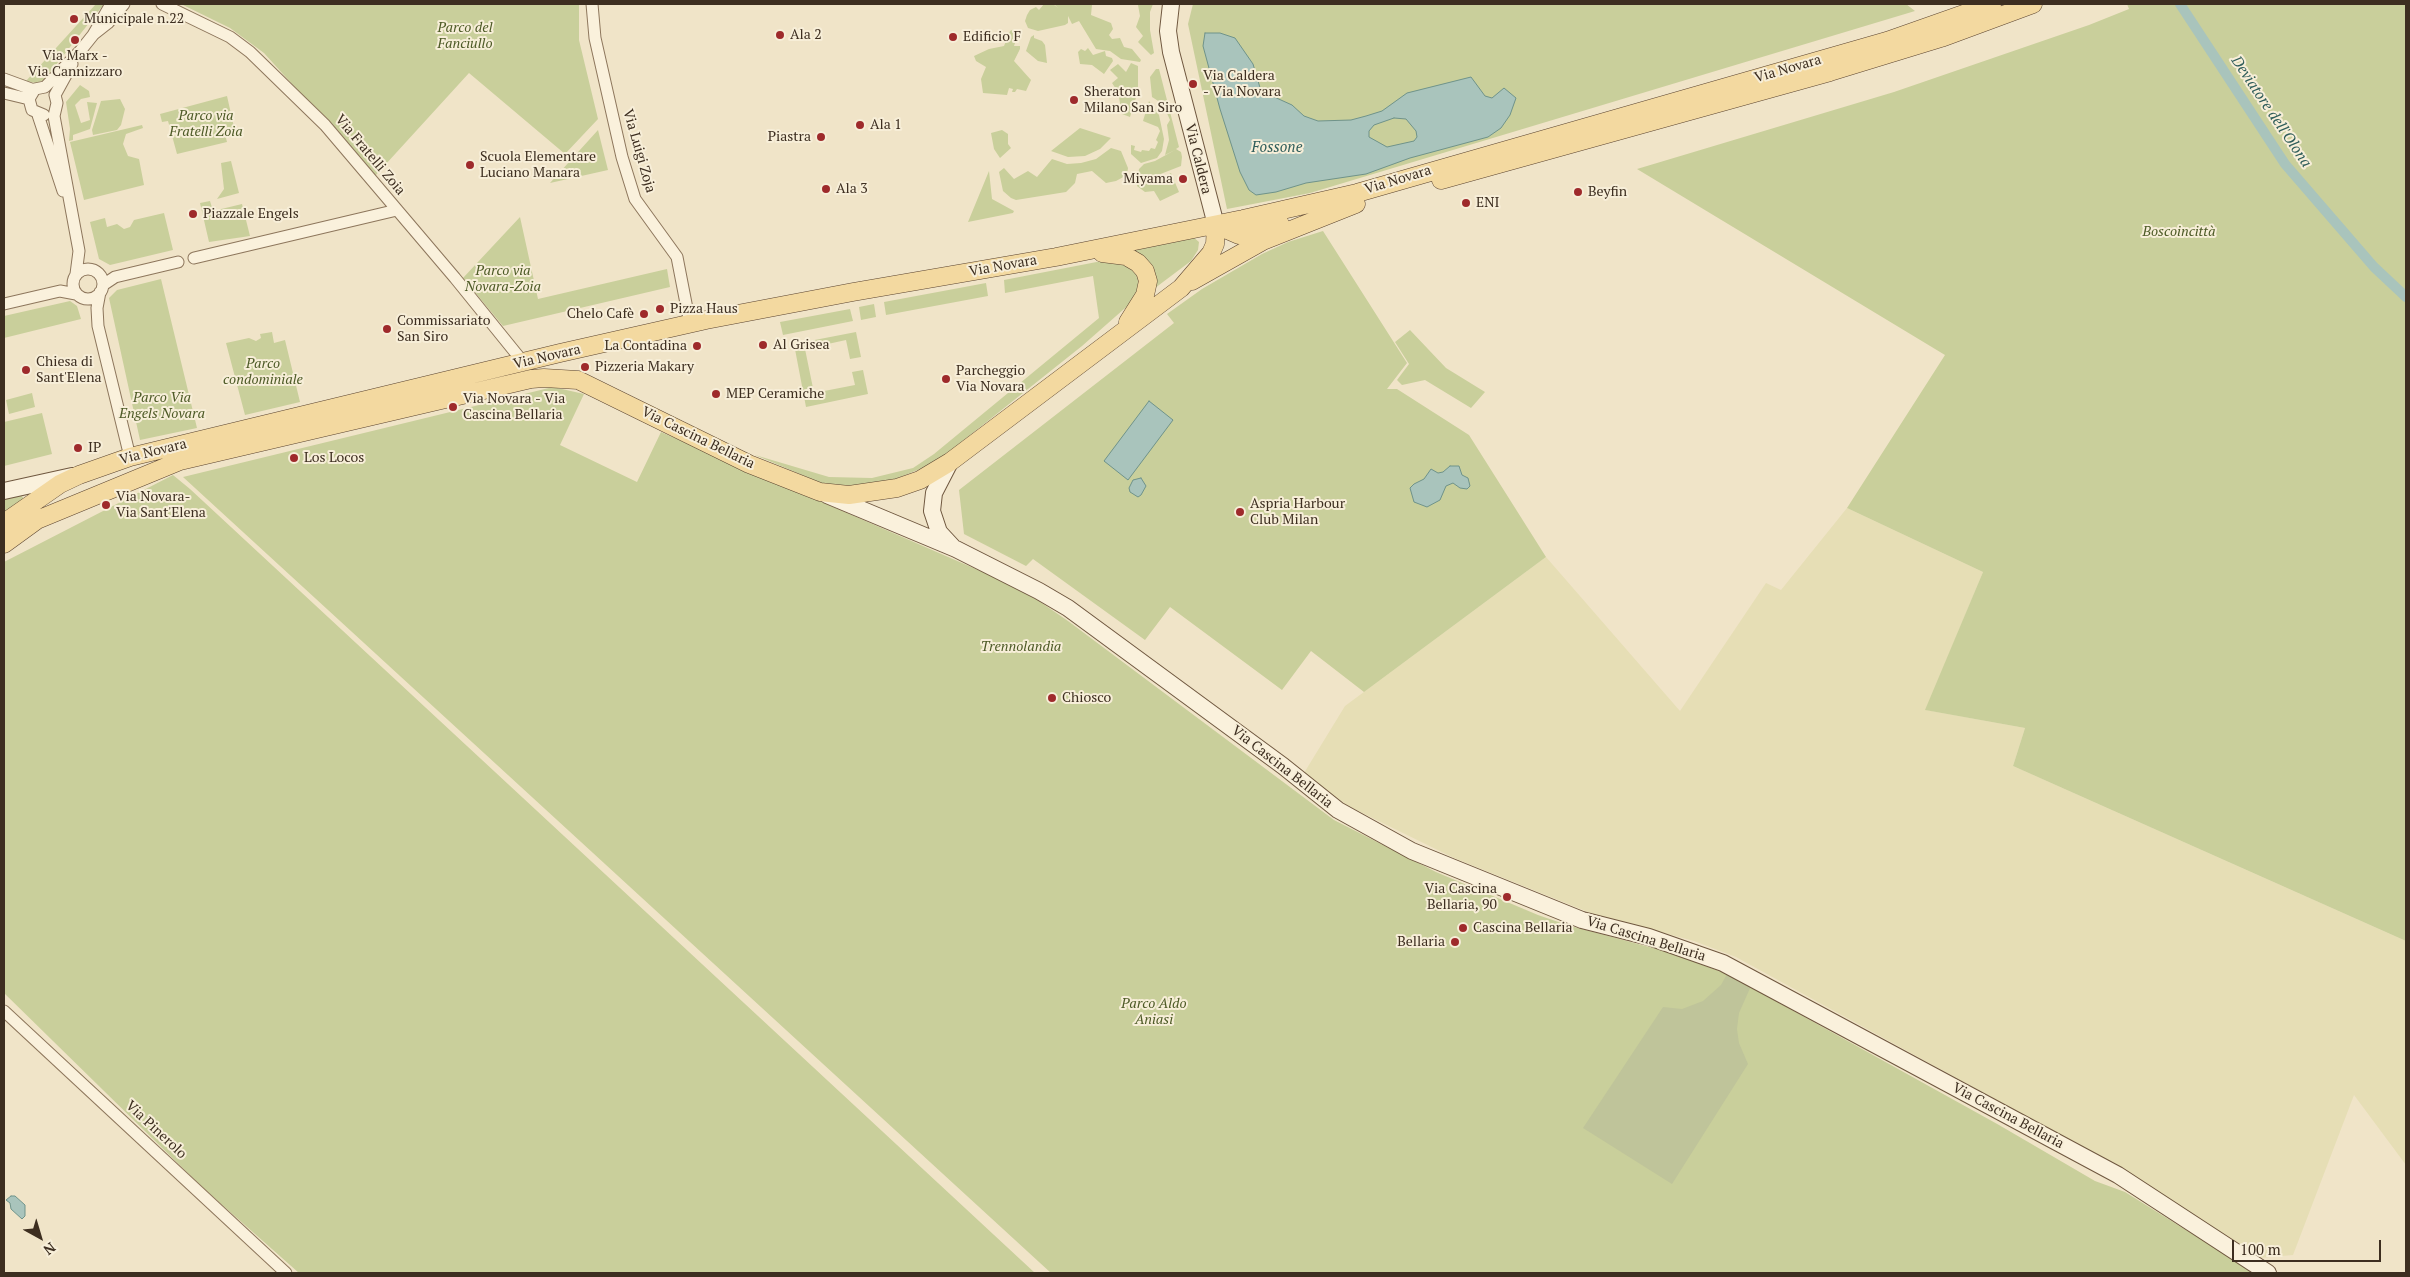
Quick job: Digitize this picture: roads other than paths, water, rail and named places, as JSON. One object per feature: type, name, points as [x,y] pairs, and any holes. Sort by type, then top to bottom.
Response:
[{"type":"main road","name":"Via Novara","points":[[79,475],[130,457],[523,362],[690,324],[853,292],[1056,257],[1216,225],[1357,193],[1887,41],[1992,4]]},
{"type":"main road","name":"Via Novara","points":[[1181,288],[1263,241],[1333,211],[1820,75],[1941,38],[2033,4]]},
{"type":"main road","points":[[1181,288],[1211,253],[1215,244],[1216,225],[1239,235],[1333,211]]},
{"type":"main road","points":[[1056,257],[1110,253],[1126,256],[1142,267],[1148,281],[1145,295],[1121,333]]},
{"type":"main road","name":"Via Cascina Bellaria","points":[[578,380],[749,464],[820,492],[849,495],[897,488],[920,480],[950,462],[1181,288]]},
{"type":"main road","points":[[578,380],[571,368],[571,360],[580,349]]},
{"type":"main road","name":"Via Novara","points":[[5,536],[37,520],[156,469],[192,458],[531,379],[578,380]]},
{"type":"main road","points":[[37,520],[100,481],[127,467],[130,457],[156,469]]},
{"type":"main road","points":[[5,536],[60,484],[79,475]]},
{"type":"street","points":[[98,326],[97,308],[101,289],[100,276],[93,269],[79,246],[38,114],[30,108],[36,92],[74,59],[93,35],[111,4]]},
{"type":"street","points":[[93,35],[108,23],[124,4]]},
{"type":"street","name":"Via Fratelli Zoia","points":[[162,4],[230,37],[250,52],[325,125],[456,278],[523,362]]},
{"type":"street","name":"Via Luigi Zoja","points":[[592,4],[596,38],[622,157],[636,199],[677,257],[690,324]]},
{"type":"street","name":"Via Caldera","points":[[1170,4],[1168,31],[1171,52],[1216,225]]},
{"type":"street","points":[[70,212],[54,110],[57,103],[55,95],[70,70],[74,59]]},
{"type":"street","points":[[4,79],[36,92]]},
{"type":"street","points":[[4,93],[36,92],[55,95]]},
{"type":"street","points":[[38,114],[48,114],[54,110]]},
{"type":"street","points":[[194,258],[396,210]]},
{"type":"street","points":[[79,246],[73,290],[90,308],[98,326],[130,457]]},
{"type":"street","points":[[4,304],[60,291],[90,299],[115,277],[178,262]]},
{"type":"street","points":[[60,291],[83,269],[93,269]]},
{"type":"street","name":"Via Cascina Bellaria","points":[[950,462],[934,493],[932,511],[939,532],[956,549]]},
{"type":"street","name":"Via Novara","points":[[4,491],[79,475]]},
{"type":"street","name":"Via Cascina Bellaria","points":[[820,492],[956,549],[1039,591],[1068,608],[1283,766],[1338,810],[1412,851],[1582,920],[1649,937],[1723,963],[2118,1175],[2268,1273]]},
{"type":"street","name":"Via Pinerolo","points":[[4,1011],[286,1273]]},
{"type":"water","name":"Fossone","points":[[1205,33],[1220,33],[1235,38],[1253,64],[1261,91],[1292,105],[1304,116],[1318,121],[1351,120],[1366,116],[1382,111],[1407,93],[1471,77],[1485,96],[1492,98],[1504,88],[1516,98],[1510,115],[1501,128],[1488,137],[1410,158],[1366,174],[1306,183],[1276,192],[1256,195],[1249,190],[1240,172],[1203,46]],"holes":[[[1394,118],[1406,119],[1416,131],[1417,137],[1414,141],[1387,147],[1369,137],[1369,131],[1374,125]]]},
{"type":"water","points":[[1149,401],[1173,420],[1128,480],[1104,461]]},
{"type":"water","points":[[1450,466],[1459,466],[1462,475],[1468,478],[1470,486],[1467,489],[1460,488],[1453,483],[1446,486],[1440,500],[1427,507],[1414,502],[1410,488],[1414,484],[1424,479],[1431,469],[1438,473],[1443,472]]},
{"type":"water","points":[[1141,478],[1146,486],[1138,497],[1130,492],[1129,488],[1133,480]]},
{"type":"water","points":[[11,1196],[15,1196],[25,1205],[25,1216],[22,1219],[11,1209],[10,1203],[6,1200]]},
{"type":"waterway","name":"Deviatore dell'Olona","points":[[2180,4],[2285,164],[2374,267],[2406,297]]},
{"type":"place","name":"Municipale n.22","points":[[74,19]]},
{"type":"place","name":"Ala 2","points":[[780,35]]},
{"type":"place","name":"Edificio F","points":[[953,37]]},
{"type":"place","name":"Via Marx - Via Cannizzaro","points":[[75,40]]},
{"type":"place","name":"Via Caldera - Via Novara","points":[[1193,84]]},
{"type":"place","name":"Sheraton Milano San Siro","points":[[1074,100]]},
{"type":"place","name":"Ala 1","points":[[860,125]]},
{"type":"place","name":"Piastra","points":[[821,137]]},
{"type":"place","name":"Scuola Elementare Luciano Manara","points":[[470,165]]},
{"type":"place","name":"Miyama","points":[[1183,179]]},
{"type":"place","name":"Ala 3","points":[[826,189]]},
{"type":"place","name":"Beyfin","points":[[1578,192]]},
{"type":"place","name":"ENI","points":[[1466,203]]},
{"type":"place","name":"Piazzale Engels","points":[[193,214]]},
{"type":"place","name":"Pizza Haus","points":[[660,309]]},
{"type":"place","name":"Chelo Cafè","points":[[644,314]]},
{"type":"place","name":"Commissariato San Siro","points":[[387,329]]},
{"type":"place","name":"Al Grisea","points":[[763,345]]},
{"type":"place","name":"La Contadina","points":[[697,346]]},
{"type":"place","name":"Pizzeria Makary","points":[[585,367]]},
{"type":"place","name":"Chiesa di Sant'Elena","points":[[26,370]]},
{"type":"place","name":"Parcheggio Via Novara","points":[[946,379]]},
{"type":"place","name":"MEP Ceramiche","points":[[716,394]]},
{"type":"place","name":"Via Novara - Via Cascina Bellaria","points":[[453,407]]},
{"type":"place","name":"IP","points":[[78,448]]},
{"type":"place","name":"Los Locos","points":[[294,458]]},
{"type":"place","name":"Via Novara- Via Sant'Elena","points":[[106,505]]},
{"type":"place","name":"Aspria Harbour Club Milan","points":[[1240,512]]},
{"type":"place","name":"Chiosco","points":[[1052,698]]},
{"type":"place","name":"Via Cascina Bellaria, 90","points":[[1507,897]]},
{"type":"place","name":"Cascina Bellaria","points":[[1463,928]]},
{"type":"place","name":"Bellaria","points":[[1455,942]]},
{"type":"park label","name":"Parco del Fanciullo","points":[[465,36]]},
{"type":"park label","name":"Parco via Fratelli Zoia","points":[[206,124]]},
{"type":"park label","name":"Boscoincittà","points":[[2179,232]]},
{"type":"park label","name":"Parco via Novara-Zoia","points":[[503,280]]},
{"type":"park label","name":"Parco condominiale","points":[[263,372]]},
{"type":"park label","name":"Parco Via Engels Novara","points":[[162,406]]},
{"type":"park label","name":"Trennolandia","points":[[1021,647]]},
{"type":"park label","name":"Parco Aldo Aniasi","points":[[1154,1012]]}]
